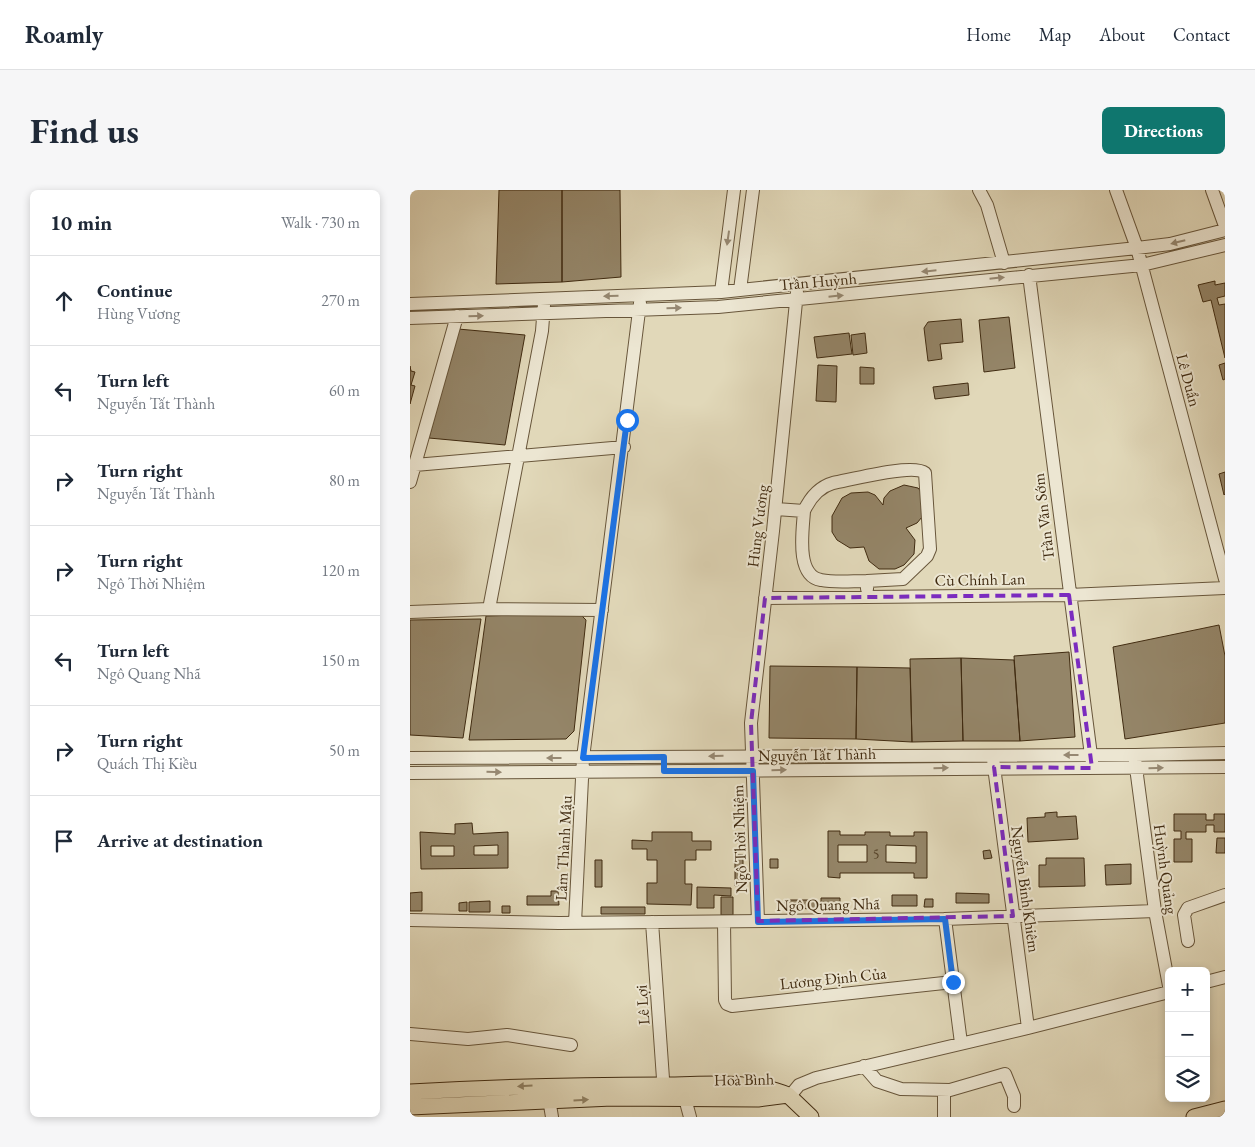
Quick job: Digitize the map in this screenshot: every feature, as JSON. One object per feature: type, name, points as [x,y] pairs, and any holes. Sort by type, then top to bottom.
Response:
[{"type":"main road","name":"Hoà Bình","points":[[410,1092],[548,1085],[664,1091],[730,1091],[758,1099],[789,1096]]},
{"type":"main road","name":"Hoà Bình","points":[[410,1107],[548,1101],[664,1091]]},
{"type":"main road","points":[[789,1096],[812,1117]]},
{"type":"main road","points":[[1194,1117],[1225,1109]]},
{"type":"street","points":[[721,292],[734,190]]},
{"type":"street","points":[[740,290],[753,190]]},
{"type":"street","points":[[979,190],[988,205],[1004,263]]},
{"type":"street","name":"Lê Duẩn","points":[[1116,190],[1138,248],[1225,579]]},
{"type":"street","points":[[1212,190],[1225,226]]},
{"type":"street","name":"Trần Huỳnh","points":[[410,304],[721,292],[1138,248],[1170,244],[1225,230]]},
{"type":"street","name":"Trần Huỳnh","points":[[410,318],[718,307],[1142,265],[1225,245]]},
{"type":"street","name":"Trần Văn Sớm","points":[[1029,275],[1092,762]]},
{"type":"street","name":"Hùng Vương","points":[[753,756],[751,723],[798,299],[796,284]]},
{"type":"street","points":[[583,758],[624,447],[640,296]]},
{"type":"street","points":[[489,609],[544,314],[544,298]]},
{"type":"street","points":[[410,482],[457,316]]},
{"type":"street","points":[[415,464],[624,447]]},
{"type":"street","points":[[918,470],[925,473],[930,542],[927,556],[906,578],[867,581],[820,580],[810,574],[803,559],[804,511],[812,496],[825,485],[904,471],[918,470]]},
{"type":"street","points":[[776,509],[804,511]]},
{"type":"street","points":[[867,581],[868,597]]},
{"type":"street","name":"Cù Chính Lan","points":[[765,598],[1069,595],[1225,588]]},
{"type":"street","points":[[410,612],[489,609],[602,610]]},
{"type":"street","name":"Nguyễn Tất Thành","points":[[1092,762],[1135,755],[1225,753]]},
{"type":"street","points":[[868,755],[868,769]]},
{"type":"street","name":"Nguyễn Tất Thành","points":[[410,758],[868,755],[993,761],[1092,762],[1136,768],[1225,767]]},
{"type":"street","name":"Huỳnh Quảng","points":[[1135,755],[1155,911],[1165,967]]},
{"type":"street","name":"Ngô Thời Nhiệm","points":[[753,756],[758,922]]},
{"type":"street","points":[[664,757],[664,771]]},
{"type":"street","points":[[460,758],[460,772]]},
{"type":"street","name":"Lâm Thành Mậu","points":[[576,923],[583,758]]},
{"type":"street","name":"Nguyễn Tất Thành","points":[[410,773],[583,773],[868,769],[993,761]]},
{"type":"street","name":"Nguyễn Bỉnh Khiêm","points":[[993,761],[1028,1028]]},
{"type":"street","points":[[1188,941],[1184,915],[1188,908],[1225,896]]},
{"type":"street","name":"Ngô Quang Nhã","points":[[410,920],[576,923],[758,922],[945,919],[1155,911]]},
{"type":"street","points":[[945,919],[961,1043]]},
{"type":"street","name":"Lê Lợi","points":[[652,922],[664,1091]]},
{"type":"street","name":"Lương Định Của","points":[[724,922],[724,994],[727,1004],[732,1006],[953,982]]},
{"type":"street","points":[[1210,981],[1225,977]]},
{"type":"street","name":"Hoà Bình","points":[[789,1096],[799,1084],[816,1078],[1028,1028],[1165,993]]},
{"type":"street","points":[[410,1034],[468,1039],[507,1035],[571,1045]]},
{"type":"street","points":[[864,1066],[876,1081],[901,1089],[944,1090],[1005,1074],[1014,1096],[1014,1106]]},
{"type":"street","points":[[548,1085],[548,1101],[552,1117]]},
{"type":"street","points":[[944,1090],[944,1117]]},
{"type":"street","points":[[683,1091],[690,1117]]},
{"type":"highlighted area","points":[[1069,595],[1092,768],[994,767],[1013,916],[758,921],[751,723],[765,598]]},
{"type":"building","points":[[499,190],[562,190],[562,282],[496,284]]},
{"type":"building","points":[[562,190],[620,190],[621,277],[562,282]]},
{"type":"building","points":[[1215,281],[1215,285],[1225,283],[1225,296],[1217,298],[1219,305],[1225,304],[1225,358],[1211,300],[1203,302],[1198,285]]},
{"type":"building","points":[[1009,317],[1015,368],[984,372],[979,320]]},
{"type":"building","points":[[961,319],[963,342],[940,344],[942,359],[928,361],[924,328],[928,322]]},
{"type":"building","points":[[458,329],[525,335],[505,445],[429,438]]},
{"type":"building","points":[[849,333],[852,354],[817,358],[814,337]]},
{"type":"building","points":[[865,333],[867,353],[853,355],[851,335]]},
{"type":"building","points":[[1225,363],[1225,379],[1223,380],[1219,365]]},
{"type":"building","points":[[818,365],[837,366],[836,402],[816,401]]},
{"type":"building","points":[[410,366],[411,371],[415,372],[411,385],[415,386],[410,404]]},
{"type":"building","points":[[860,367],[874,368],[874,384],[860,384]]},
{"type":"building","points":[[968,383],[969,395],[935,399],[933,387]]},
{"type":"building","points":[[1225,472],[1225,494],[1224,495],[1219,474]]},
{"type":"building","points":[[904,485],[918,488],[923,494],[922,517],[917,523],[906,528],[915,540],[914,554],[904,565],[895,569],[879,569],[869,561],[864,547],[850,548],[837,540],[832,532],[832,516],[842,498],[851,493],[868,492],[875,495],[883,505],[884,498],[890,491]]},
{"type":"building","points":[[579,613],[586,620],[574,731],[566,739],[469,740],[486,616]]},
{"type":"building","points":[[481,619],[463,738],[410,735],[410,620]]},
{"type":"building","points":[[1219,625],[1225,656],[1225,723],[1125,739],[1113,647]]},
{"type":"building","points":[[1069,652],[1075,737],[1020,741],[1014,656]]},
{"type":"building","points":[[961,658],[1014,660],[1020,741],[963,741]]},
{"type":"building","points":[[961,658],[963,741],[912,742],[910,659]]},
{"type":"building","points":[[770,666],[857,667],[856,739],[769,738]]},
{"type":"building","points":[[857,667],[910,668],[912,742],[856,739]]},
{"type":"building","points":[[1057,812],[1057,817],[1076,816],[1078,839],[1028,842],[1027,818],[1045,817],[1045,813]]},
{"type":"building","points":[[1174,814],[1206,814],[1206,820],[1214,820],[1214,814],[1225,814],[1225,832],[1214,832],[1214,825],[1206,825],[1206,832],[1186,832],[1186,839],[1192,839],[1192,862],[1174,862],[1174,839],[1181,839],[1181,831],[1174,831]]},
{"type":"building","points":[[472,823],[473,834],[508,832],[508,868],[421,869],[420,832],[455,834],[455,824]],"holes":[[[498,845],[498,855],[474,855],[474,846]],[[431,846],[454,846],[454,856],[431,856]]]},
{"type":"building","points":[[828,831],[840,831],[840,835],[890,832],[890,836],[914,836],[914,832],[927,832],[927,878],[914,878],[914,873],[840,873],[840,878],[828,877]],"holes":[[[838,845],[867,845],[867,862],[838,862]],[[886,845],[916,846],[916,863],[886,862]]]},
{"type":"building","points":[[652,832],[692,832],[692,841],[711,841],[711,850],[696,850],[696,860],[685,860],[685,884],[692,884],[691,905],[647,904],[647,883],[657,883],[657,860],[647,860],[647,849],[632,849],[632,840],[652,841]]},
{"type":"building","points":[[1217,838],[1225,838],[1225,853],[1216,853]]},
{"type":"building","points":[[990,850],[992,858],[984,859],[983,851]]},
{"type":"building","points":[[735,854],[743,855],[743,886],[735,886]]},
{"type":"building","points":[[1046,858],[1084,858],[1085,886],[1039,887],[1039,865],[1046,865]]},
{"type":"building","points":[[770,859],[778,859],[778,868],[770,868]]},
{"type":"building","points":[[595,860],[602,860],[602,887],[595,887]]},
{"type":"building","points":[[1131,864],[1131,884],[1106,885],[1105,865]]},
{"type":"building","points":[[697,887],[731,888],[731,896],[714,895],[714,908],[697,908]]},
{"type":"building","points":[[551,891],[558,891],[559,905],[527,905],[527,896],[551,896]]},
{"type":"building","points":[[422,892],[422,911],[410,911],[410,893]]},
{"type":"building","points":[[956,893],[989,894],[989,903],[956,903]]},
{"type":"building","points":[[892,895],[917,895],[917,906],[892,906]]},
{"type":"building","points":[[721,897],[733,897],[733,915],[721,915]]},
{"type":"building","points":[[821,898],[840,898],[840,907],[821,907]]},
{"type":"building","points":[[925,899],[933,899],[933,907],[924,907]]},
{"type":"building","points":[[785,900],[817,900],[817,909],[785,908]]},
{"type":"building","points":[[490,901],[490,912],[469,912],[469,902]]},
{"type":"building","points":[[467,902],[467,911],[459,911],[459,903]]},
{"type":"building","points":[[502,906],[510,906],[510,913],[502,913]]},
{"type":"building","points":[[601,907],[645,907],[645,914],[601,914]]},
{"type":"route","points":[[627,420],[583,758],[664,757],[664,771],[753,771],[758,922],[945,919],[953,982]]}]
